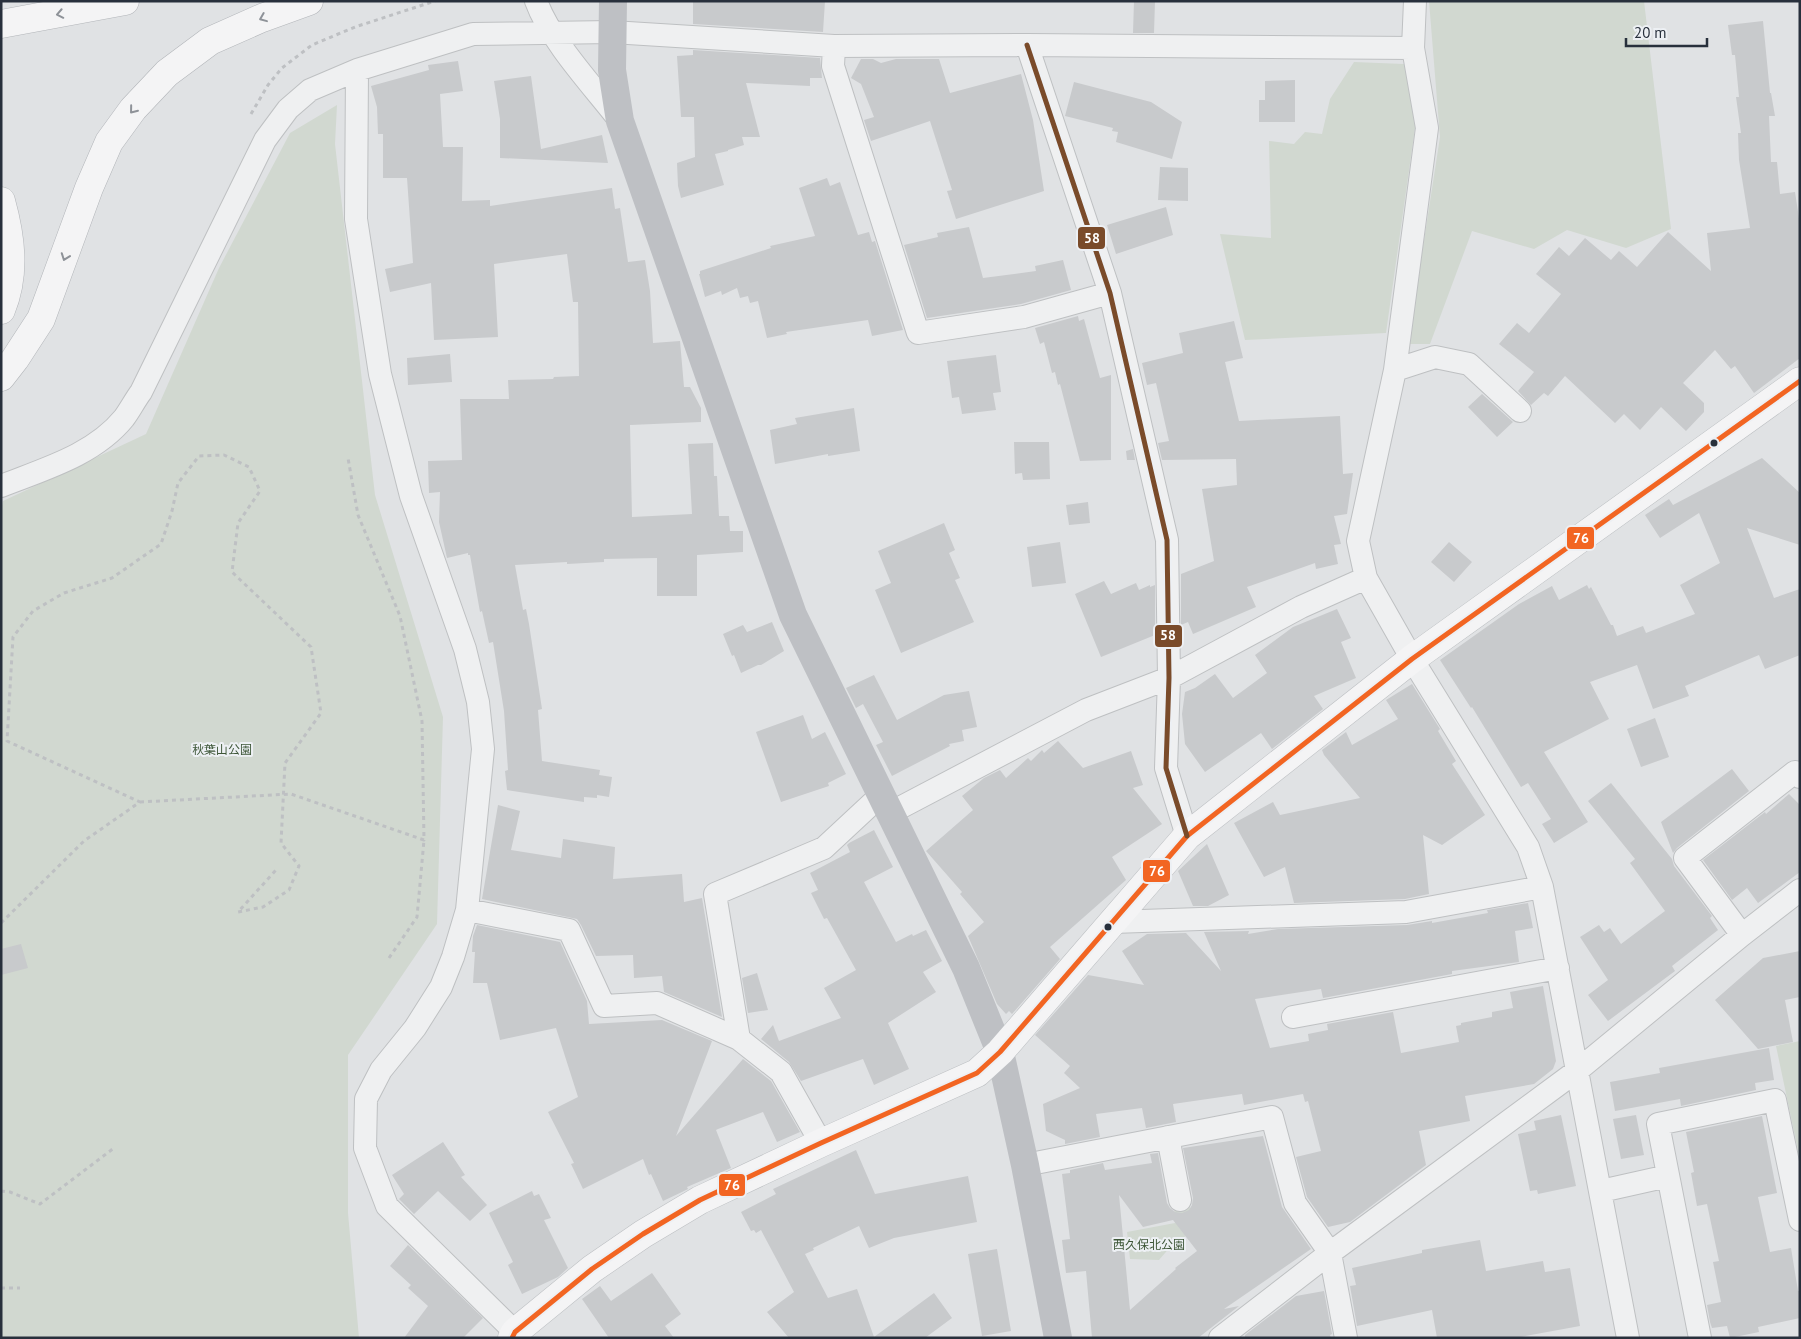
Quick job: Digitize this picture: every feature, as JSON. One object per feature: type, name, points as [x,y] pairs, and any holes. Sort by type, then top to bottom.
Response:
[{"type":"main road","points":[[1,24],[125,1]]},
{"type":"main road","points":[[1,377],[16,359],[41,319],[93,179],[109,142],[133,109],[167,73],[210,41],[262,18],[309,1]]},
{"type":"main road","points":[[1,201],[10,236],[11,268],[6,297],[1,310]]},
{"type":"main road","points":[[514,1335],[592,1269],[643,1234],[700,1200],[977,1073],[1000,1052],[1187,836],[1412,659],[1800,381]]},
{"type":"street","points":[[536,1],[552,33],[620,121]]},
{"type":"street","points":[[612,1],[612,70],[620,121],[793,615],[966,968],[1000,1052],[1025,1165],[1058,1338]]},
{"type":"street","points":[[1415,1],[1413,48],[1427,128],[1395,370],[1358,541],[1366,578],[1412,659],[1528,847],[1542,887],[1628,1338]]},
{"type":"street","points":[[1,486],[76,457],[102,438],[123,419],[141,392],[266,140],[288,109],[310,90],[357,70],[474,34],[612,32],[834,46],[1027,45],[1413,48]]},
{"type":"street","points":[[1027,45],[1110,293],[1167,540],[1169,678],[1166,768],[1187,836]]},
{"type":"street","points":[[834,46],[833,66],[918,333],[1024,317],[1110,293]]},
{"type":"street","points":[[357,70],[356,219],[380,374],[411,496],[465,649],[478,702],[483,749],[467,910],[441,987],[415,1028],[381,1070],[366,1099],[365,1148],[387,1206],[514,1335]]},
{"type":"street","points":[[1395,370],[1435,357],[1469,364],[1520,410]]},
{"type":"street","points":[[739,1039],[714,894],[824,848],[885,804],[1086,710],[1169,678],[1301,607],[1366,578]]},
{"type":"street","points":[[1742,935],[1685,858],[1796,772],[1800,777]]},
{"type":"street","points":[[1113,922],[1406,912],[1542,887]]},
{"type":"street","points":[[1220,1338],[1330,1253],[1578,1070],[1742,935],[1800,890]]},
{"type":"street","points":[[467,910],[569,930],[604,1006],[657,1003],[739,1039],[781,1072],[821,1143]]},
{"type":"street","points":[[1293,1017],[1558,968]]},
{"type":"street","points":[[1700,1338],[1658,1124],[1775,1100],[1800,1220]]},
{"type":"street","points":[[1025,1165],[1272,1117],[1295,1203],[1330,1253],[1346,1338]]},
{"type":"street","points":[[1168,1137],[1180,1200]]},
{"type":"street","points":[[1600,1191],[1668,1176]]},
{"type":"path","points":[[276,870],[238,912],[263,907],[289,890],[299,866],[281,843],[283,794],[285,763],[321,713],[311,647],[232,572],[238,523],[260,491],[249,467],[224,455],[199,456],[178,483],[172,512],[161,544],[112,578],[64,593],[33,611],[13,637],[8,741],[140,802],[283,794],[291,794],[424,840]]},
{"type":"path","points":[[348,458],[358,516],[400,616],[422,721],[424,840],[417,917],[388,958]]},
{"type":"path","points":[[1,923],[84,840],[140,802]]},
{"type":"path","points":[[1,1192],[10,1192],[40,1204],[114,1148]]},
{"type":"path","points":[[1,1288],[20,1288]]},
{"type":"green space","points":[[1429,1],[1644,1],[1671,229],[1626,248],[1567,230],[1534,249],[1472,231],[1430,344],[1408,344],[1440,137]]},
{"type":"green space","points":[[1354,62],[1404,64],[1410,70],[1416,121],[1386,333],[1245,340],[1220,234],[1271,238],[1269,141],[1294,144],[1305,132],[1322,134],[1330,99]]},
{"type":"green space","name":"秋葉山公園","points":[[337,105],[335,144],[375,495],[443,717],[437,924],[348,1055],[348,1213],[359,1338],[1,1338],[1,510],[3,501],[146,434],[219,268],[290,133]]},
{"type":"green space","points":[[1800,1041],[1800,1160],[1776,1046]]},
{"type":"green space","name":"西久保北公園","points":[[1189,1203],[1195,1230],[1171,1246],[1159,1260],[1130,1259],[1127,1232],[1175,1223],[1174,1206]]},
{"type":"building","points":[[693,1],[825,1],[823,32],[693,24]]},
{"type":"building","points":[[1134,1],[1155,1],[1154,33],[1133,33]]},
{"type":"building","points":[[1763,21],[1770,93],[1775,116],[1769,116],[1771,162],[1777,162],[1780,194],[1795,192],[1800,225],[1800,358],[1754,393],[1735,366],[1731,369],[1715,350],[1683,383],[1704,403],[1704,412],[1686,431],[1661,407],[1640,430],[1624,414],[1615,423],[1565,376],[1548,396],[1544,393],[1531,405],[1518,391],[1534,372],[1499,344],[1517,323],[1529,333],[1561,294],[1536,274],[1559,247],[1569,256],[1585,238],[1611,260],[1619,251],[1637,267],[1668,232],[1711,271],[1707,233],[1750,228],[1739,160],[1738,133],[1741,133],[1736,97],[1739,97],[1735,55],[1732,55],[1728,25]]},
{"type":"building","points":[[693,50],[820,58],[822,78],[810,78],[810,86],[746,83],[760,137],[742,137],[744,145],[715,154],[724,185],[681,198],[678,186],[677,163],[695,157],[694,117],[681,117],[677,56],[693,55]]},
{"type":"building","points":[[861,59],[873,59],[881,63],[896,59],[939,59],[950,93],[1021,74],[1033,120],[1044,191],[956,219],[947,191],[952,190],[930,121],[871,141],[864,120],[874,117],[861,84],[851,78]]},
{"type":"building","points":[[458,61],[463,91],[440,94],[443,147],[463,147],[462,201],[490,200],[490,206],[612,188],[615,209],[620,208],[628,262],[645,260],[650,291],[653,343],[680,341],[684,387],[690,387],[701,408],[701,422],[630,425],[632,517],[692,514],[688,444],[713,443],[714,476],[717,476],[719,516],[729,516],[730,531],[743,531],[743,552],[697,555],[697,596],[657,596],[657,558],[604,559],[604,562],[515,565],[523,610],[526,609],[529,624],[542,709],[538,710],[542,761],[600,770],[599,775],[612,777],[609,797],[597,795],[597,798],[584,797],[584,802],[507,790],[505,771],[508,770],[504,711],[493,642],[489,643],[482,611],[480,612],[470,555],[468,553],[447,558],[439,522],[440,492],[429,493],[428,461],[462,460],[460,399],[509,399],[508,380],[553,379],[554,377],[579,376],[578,302],[573,302],[567,254],[494,264],[498,337],[434,340],[431,283],[390,292],[385,269],[413,263],[407,178],[383,178],[383,134],[378,134],[377,107],[371,86],[429,70],[428,65]]},
{"type":"building","points":[[531,76],[541,149],[602,135],[608,163],[500,158],[500,119],[494,81]]},
{"type":"building","points":[[1295,80],[1295,122],[1259,122],[1259,100],[1265,100],[1265,81]]},
{"type":"building","points":[[1074,82],[1151,102],[1182,122],[1172,159],[1116,142],[1118,132],[1112,131],[1113,128],[1065,116]]},
{"type":"building","points":[[1160,167],[1188,168],[1188,201],[1158,200]]},
{"type":"building","points":[[827,178],[830,186],[840,182],[858,235],[869,232],[872,242],[875,241],[903,330],[872,336],[868,320],[786,332],[787,334],[767,338],[758,301],[750,303],[748,296],[740,298],[737,288],[722,295],[721,291],[705,297],[699,274],[700,271],[771,248],[770,246],[815,236],[799,188]]},
{"type":"building","points":[[1166,207],[1173,235],[1116,254],[1107,225]]},
{"type":"building","points":[[969,227],[983,278],[1036,271],[1035,266],[1063,260],[1071,290],[1021,304],[927,318],[904,245],[938,237],[937,233]]},
{"type":"building","points":[[1078,316],[1079,321],[1084,319],[1100,378],[1111,375],[1111,460],[1080,461],[1060,384],[1058,385],[1055,372],[1052,373],[1044,342],[1040,344],[1035,328]]},
{"type":"building","points":[[1234,321],[1243,358],[1225,362],[1239,421],[1340,416],[1343,474],[1353,473],[1347,514],[1334,516],[1341,544],[1334,545],[1338,564],[1316,569],[1315,563],[1247,587],[1256,607],[1193,634],[1188,622],[1181,625],[1181,574],[1214,561],[1202,489],[1237,485],[1236,459],[1162,460],[1158,443],[1169,441],[1156,383],[1147,385],[1142,363],[1183,353],[1179,333]]},
{"type":"building","points":[[450,354],[452,382],[408,385],[407,358]]},
{"type":"building","points":[[996,355],[1001,392],[993,393],[996,410],[962,414],[959,397],[952,398],[947,361]]},
{"type":"building","points":[[1482,394],[1513,422],[1497,437],[1468,407]]},
{"type":"building","points":[[854,408],[860,451],[828,456],[828,454],[775,464],[770,430],[797,424],[795,418]]},
{"type":"building","points":[[1014,442],[1049,442],[1050,479],[1023,480],[1022,473],[1015,474]]},
{"type":"building","points":[[1133,449],[1135,460],[1127,460],[1126,451]]},
{"type":"building","points":[[1762,458],[1800,493],[1800,545],[1747,528],[1774,598],[1800,589],[1800,655],[1765,669],[1759,655],[1685,686],[1689,696],[1653,709],[1637,665],[1590,682],[1609,719],[1544,752],[1588,822],[1554,843],[1542,824],[1551,819],[1528,783],[1521,787],[1472,707],[1440,660],[1519,604],[1552,586],[1559,600],[1587,585],[1589,589],[1591,587],[1611,625],[1613,625],[1617,636],[1643,626],[1646,633],[1695,614],[1680,585],[1720,563],[1699,513],[1660,538],[1645,515],[1669,499],[1673,505]]},
{"type":"building","points":[[1088,502],[1090,523],[1069,525],[1066,505]]},
{"type":"building","points":[[944,523],[955,550],[949,553],[960,578],[955,580],[974,622],[901,653],[875,590],[891,583],[878,551]]},
{"type":"building","points":[[1060,542],[1066,583],[1032,587],[1027,547]]},
{"type":"building","points":[[1449,542],[1472,562],[1454,582],[1431,562]]},
{"type":"building","points":[[1104,581],[1111,594],[1136,583],[1139,590],[1155,585],[1155,635],[1101,657],[1075,594]]},
{"type":"building","points":[[1337,609],[1351,638],[1341,642],[1356,678],[1314,696],[1323,709],[1272,749],[1261,733],[1205,772],[1185,744],[1182,714],[1185,692],[1195,688],[1215,674],[1233,698],[1267,673],[1255,655],[1293,627]]},
{"type":"building","points":[[772,622],[784,651],[761,665],[741,673],[723,634],[743,625],[747,632]]},
{"type":"building","points":[[874,675],[897,720],[944,695],[969,691],[977,727],[962,730],[964,741],[949,744],[950,746],[892,776],[876,745],[883,742],[863,704],[856,708],[846,688]]},
{"type":"building","points":[[1412,684],[1440,729],[1438,731],[1456,761],[1452,764],[1485,815],[1442,845],[1423,835],[1429,894],[1405,899],[1294,903],[1285,867],[1264,877],[1234,823],[1273,802],[1280,815],[1360,798],[1324,755],[1322,750],[1346,732],[1352,745],[1398,719],[1386,700]]},
{"type":"building","points":[[803,715],[812,739],[825,732],[846,774],[828,783],[829,786],[781,802],[756,732]]},
{"type":"building","points":[[1655,718],[1669,757],[1641,767],[1627,729]]},
{"type":"building","points":[[1058,741],[1083,768],[1131,751],[1143,785],[1133,788],[1162,824],[1112,857],[1126,880],[1050,947],[1060,959],[1012,1014],[1009,1011],[1006,1014],[997,1004],[968,936],[984,922],[960,894],[962,892],[926,851],[973,810],[962,796],[984,778],[1000,770],[1006,778],[1028,758],[1031,761],[1042,750],[1044,753]]},
{"type":"building","points":[[1732,769],[1749,791],[1673,853],[1661,822]]},
{"type":"building","points":[[1611,783],[1672,859],[1674,866],[1712,916],[1710,918],[1718,930],[1672,966],[1675,971],[1608,1021],[1588,995],[1608,980],[1580,937],[1599,925],[1604,932],[1610,928],[1621,944],[1665,911],[1630,863],[1635,859],[1588,801]]},
{"type":"building","points":[[1789,794],[1800,805],[1800,872],[1758,903],[1747,888],[1732,900],[1703,860],[1765,812],[1766,814]]},
{"type":"building","points":[[498,805],[520,811],[511,850],[561,858],[563,839],[615,847],[613,879],[682,874],[684,902],[702,898],[722,1017],[664,992],[662,976],[634,978],[633,955],[596,956],[577,919],[482,899]]},
{"type":"building","points":[[874,830],[893,867],[864,882],[896,942],[926,930],[942,961],[923,972],[936,992],[888,1023],[909,1069],[874,1085],[863,1059],[801,1081],[789,1062],[761,1039],[773,1025],[779,1041],[841,1018],[824,988],[856,970],[827,918],[824,919],[811,893],[818,890],[810,873],[850,852],[847,845],[849,843]]},
{"type":"building","points":[[1207,844],[1229,895],[1208,906],[1193,906],[1178,871]]},
{"type":"building","points":[[1528,903],[1533,928],[1515,931],[1519,962],[1452,971],[1452,974],[1323,998],[1321,989],[1255,999],[1270,1048],[1309,1041],[1308,1034],[1328,1030],[1327,1024],[1393,1012],[1401,1053],[1459,1042],[1456,1026],[1461,1025],[1461,1023],[1492,1017],[1492,1012],[1513,1008],[1510,992],[1543,986],[1556,1061],[1553,1069],[1534,1084],[1465,1096],[1470,1121],[1419,1131],[1426,1165],[1350,1222],[1328,1227],[1307,1197],[1296,1157],[1321,1151],[1308,1101],[1305,1102],[1303,1094],[1244,1105],[1242,1094],[1173,1104],[1176,1122],[1146,1128],[1142,1108],[1096,1114],[1100,1137],[1065,1144],[1065,1140],[1046,1131],[1043,1104],[1080,1088],[1064,1073],[1070,1066],[1035,1035],[1088,975],[1144,985],[1122,951],[1147,934],[1186,933],[1221,971],[1204,932],[1249,931],[1248,934],[1278,929],[1407,925],[1432,921],[1432,923],[1488,913],[1487,910]]},
{"type":"building","points":[[477,925],[560,942],[587,1001],[589,1024],[662,1020],[712,1041],[676,1136],[743,1059],[771,1081],[800,1132],[777,1142],[763,1112],[716,1130],[731,1168],[687,1187],[688,1189],[663,1201],[643,1159],[583,1189],[571,1164],[574,1163],[548,1112],[578,1097],[556,1028],[500,1040],[487,983],[473,983],[475,952],[472,952],[473,936]]},
{"type":"building","points":[[21,944],[28,968],[1,975],[1,949]]},
{"type":"building","points":[[1800,951],[1800,997],[1785,1000],[1793,1042],[1758,1049],[1715,1000],[1763,958]]},
{"type":"building","points":[[757,973],[768,1010],[748,1013],[742,978]]},
{"type":"building","points":[[1769,1048],[1774,1080],[1755,1083],[1756,1090],[1681,1106],[1680,1099],[1615,1111],[1610,1082],[1660,1073],[1659,1068]]},
{"type":"building","points":[[1561,1115],[1576,1186],[1538,1194],[1537,1190],[1530,1191],[1518,1134],[1536,1130],[1534,1121]]},
{"type":"building","points":[[1636,1115],[1644,1155],[1621,1159],[1613,1119]]},
{"type":"building","points":[[1762,1116],[1777,1193],[1758,1197],[1770,1252],[1791,1248],[1798,1291],[1800,1291],[1800,1318],[1758,1327],[1759,1332],[1730,1338],[1727,1326],[1712,1328],[1710,1322],[1707,1305],[1721,1302],[1713,1262],[1719,1261],[1707,1204],[1697,1206],[1691,1173],[1694,1172],[1686,1132]]},
{"type":"building","points":[[1263,1136],[1282,1207],[1311,1249],[1224,1309],[1239,1306],[1198,1338],[1092,1338],[1086,1271],[1066,1273],[1062,1240],[1070,1239],[1062,1174],[1070,1173],[1070,1170],[1103,1163],[1105,1170],[1152,1163],[1150,1154],[1158,1153],[1167,1203],[1175,1212],[1182,1213],[1189,1210],[1193,1198],[1183,1148]],"holes":[[[1119,1195],[1143,1227],[1173,1220],[1197,1251],[1175,1268],[1130,1310]]]},
{"type":"building","points":[[443,1142],[465,1175],[461,1177],[487,1205],[470,1221],[438,1191],[414,1214],[399,1199],[404,1194],[392,1175]]},
{"type":"building","points":[[856,1150],[875,1194],[968,1176],[977,1222],[894,1238],[869,1248],[859,1226],[813,1248],[814,1250],[805,1254],[828,1298],[857,1289],[874,1337],[934,1293],[952,1318],[925,1338],[789,1338],[767,1312],[794,1292],[761,1230],[756,1233],[754,1230],[751,1231],[741,1212],[776,1194],[773,1189]]},
{"type":"building","points":[[532,1191],[534,1196],[539,1194],[551,1218],[544,1220],[568,1268],[558,1277],[522,1294],[508,1265],[513,1262],[489,1213]]},
{"type":"building","points":[[1480,1240],[1486,1271],[1543,1261],[1545,1272],[1570,1268],[1580,1326],[1515,1338],[1437,1338],[1432,1310],[1357,1326],[1350,1286],[1356,1285],[1352,1268],[1422,1253],[1422,1250]]},
{"type":"building","points":[[408,1245],[483,1318],[463,1338],[404,1338],[428,1306],[408,1288],[411,1285],[390,1266]]},
{"type":"building","points":[[997,1249],[1011,1331],[982,1336],[968,1254]]},
{"type":"building","points":[[652,1273],[681,1314],[665,1326],[674,1338],[609,1338],[582,1299],[600,1286],[611,1301]]},
{"type":"building","points":[[1324,1291],[1332,1334],[1330,1335],[1331,1338],[1245,1338],[1245,1335],[1296,1296]]},
{"type":"transit line","name":"58","points":[[1027,45],[1110,293],[1167,540],[1169,678],[1166,768],[1187,836]]},
{"type":"transit line","name":"76","points":[[512,1338],[515,1332],[592,1269],[643,1234],[700,1200],[977,1073],[1000,1052],[1187,836],[1412,659],[1800,381]]}]
